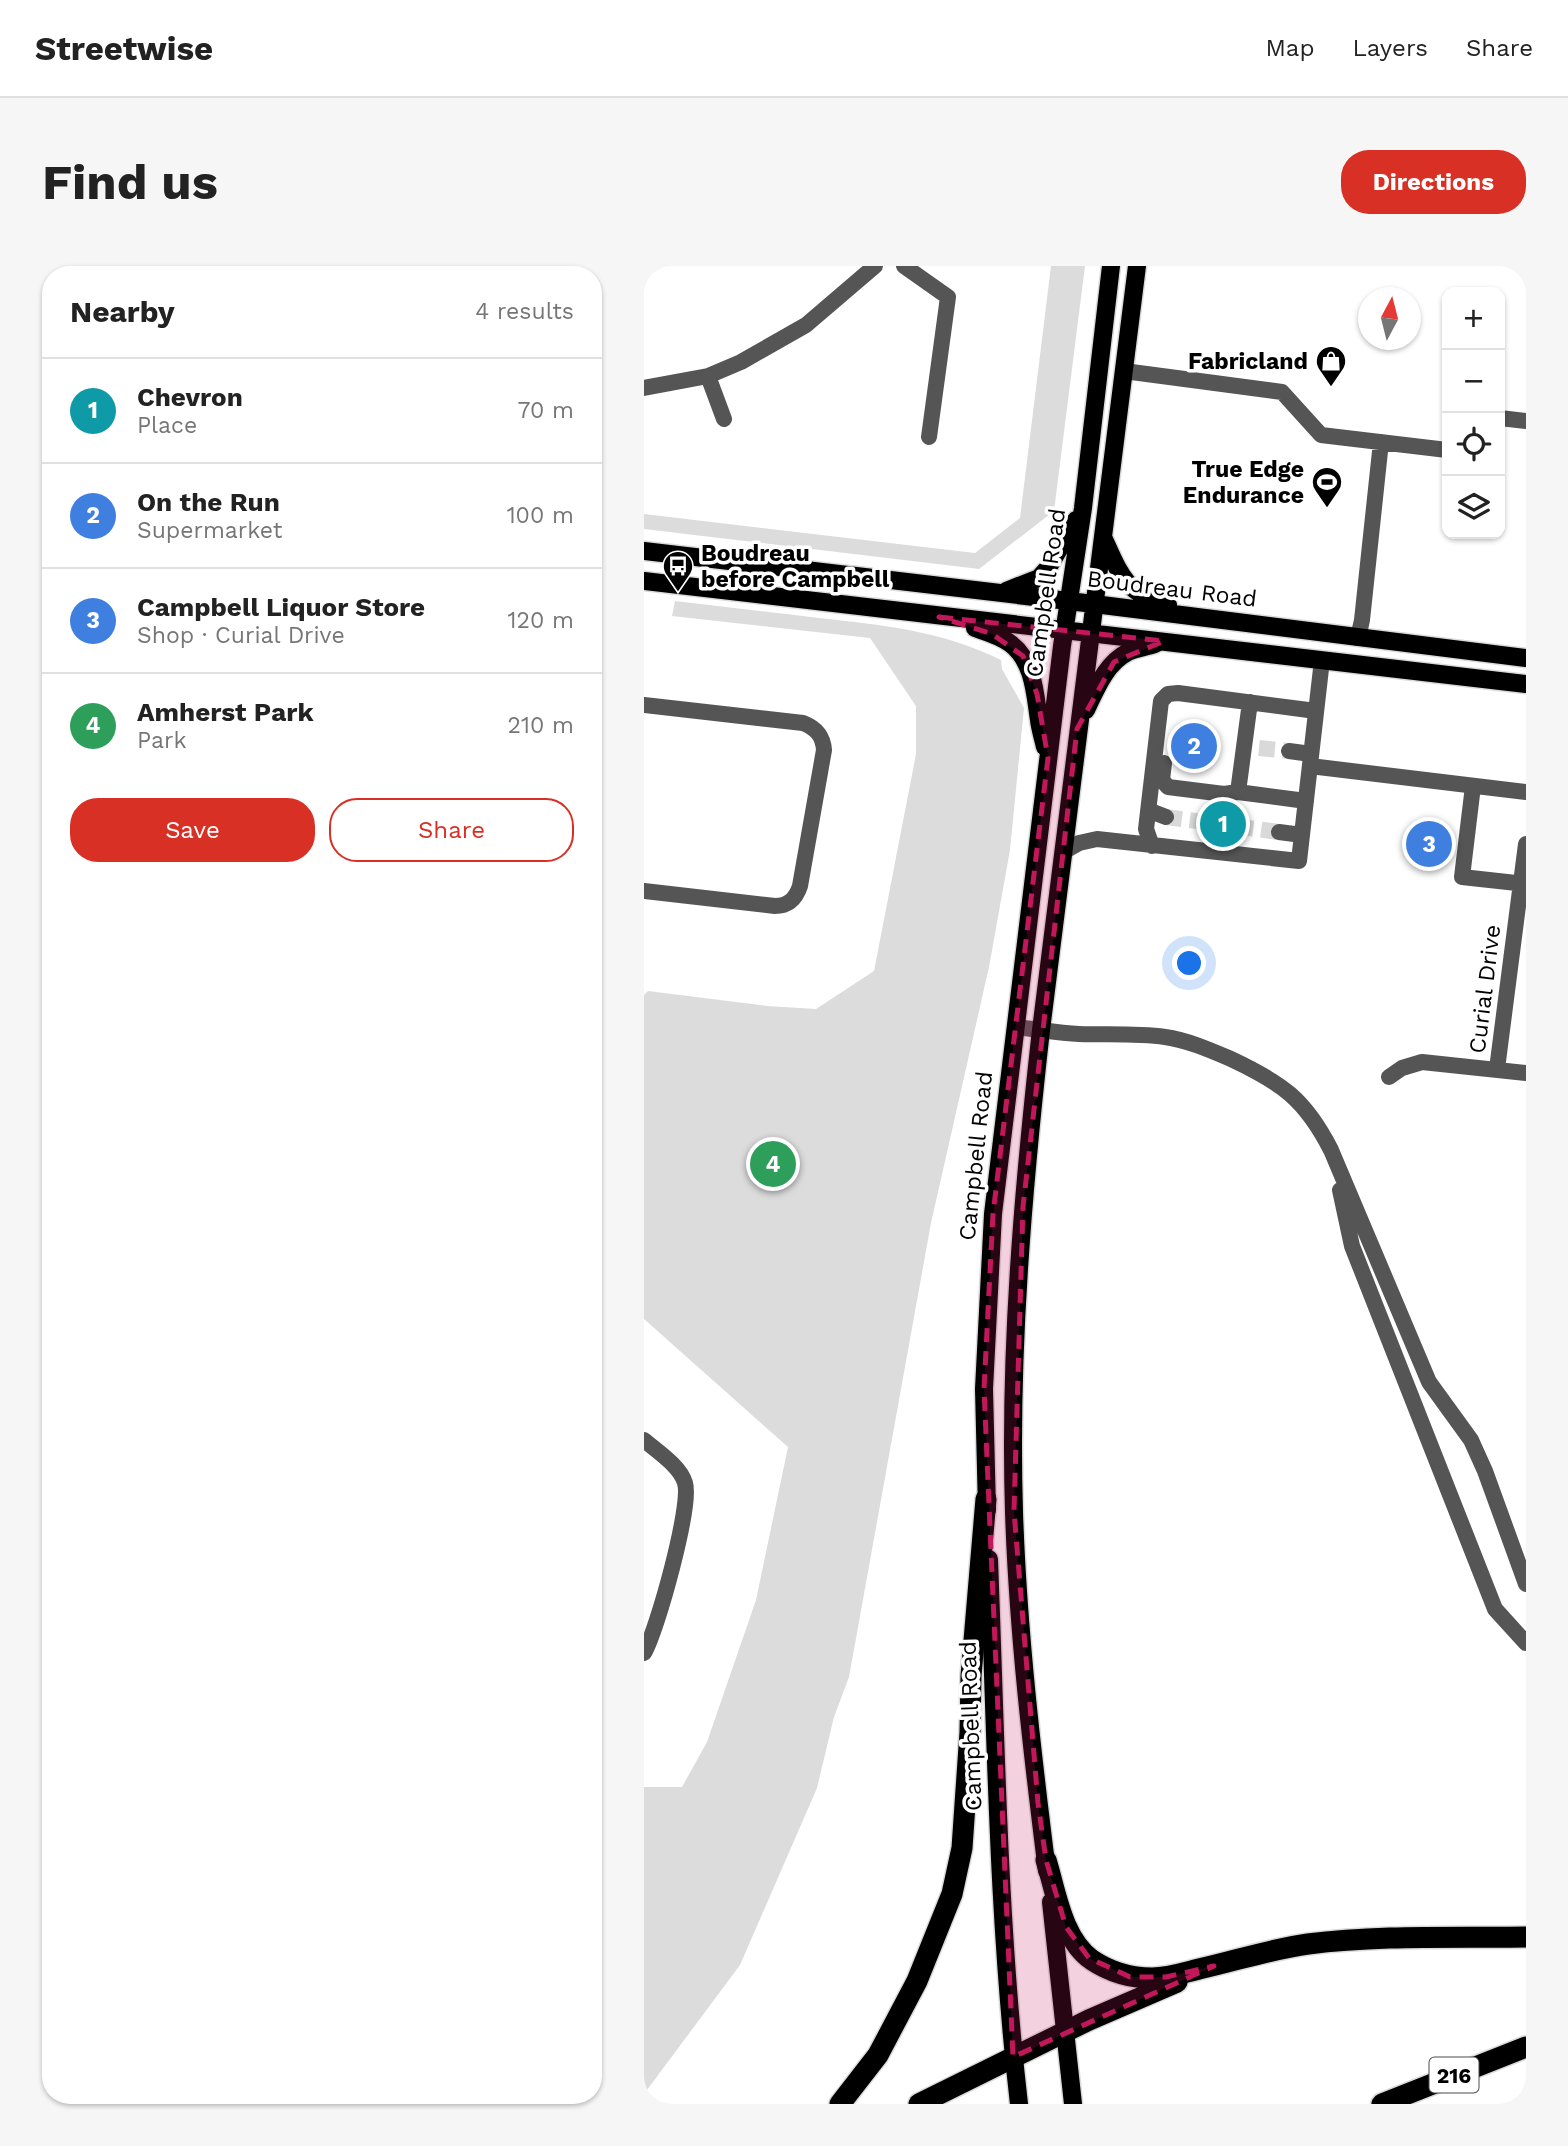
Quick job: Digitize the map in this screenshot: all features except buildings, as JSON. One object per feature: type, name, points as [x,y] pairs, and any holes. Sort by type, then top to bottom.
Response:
[{"type":"highway","points":[[841,2104],[878,2055],[917,1980],[952,1894],[962,1849],[971,1676],[986,1499]]},
{"type":"highway","points":[[1046,1860],[1066,1927],[1078,1945],[1089,1958],[1114,1972],[1130,1976],[1166,1977],[1262,1952],[1308,1944],[1360,1940],[1526,1937]]},
{"type":"highway","points":[[919,2104],[1089,2020],[1214,1966]]},
{"type":"highway","name":"216","points":[[1382,2104],[1526,2047]]},
{"type":"main road","name":"Campbell Road","points":[[1019,2104],[1013,2057],[1002,1887],[984,1389],[993,1214],[1064,631],[1083,508],[1111,266]]},
{"type":"main road","name":"Campbell Road","points":[[1073,2104],[1021,1646],[1013,1426],[1018,1271],[1041,1030],[1137,266]]},
{"type":"main road","points":[[1000,593],[1039,578],[1063,546],[1083,508]]},
{"type":"main road","points":[[1102,537],[1124,582],[1137,592],[1152,601],[1232,621]]},
{"type":"main road","name":"Boudreau Road","points":[[644,551],[1526,658]]},
{"type":"main road","points":[[644,581],[1526,684]]},
{"type":"main road","points":[[939,617],[992,634],[1010,644],[1023,656],[1037,694],[1039,720],[1048,758]]},
{"type":"main road","points":[[1077,729],[1097,687],[1114,662],[1128,652],[1164,641]]},
{"type":"street","points":[[644,388],[708,376],[741,362],[806,325],[875,266]]},
{"type":"street","points":[[904,266],[948,297],[929,438]]},
{"type":"street","points":[[1124,371],[1282,392],[1321,435],[1442,449]]},
{"type":"street","points":[[708,376],[723,419]]},
{"type":"street","points":[[1505,419],[1526,421]]},
{"type":"street","points":[[1358,638],[1381,442]]},
{"type":"street","points":[[1063,852],[1079,843],[1097,839],[1298,861],[1322,660]]},
{"type":"street","points":[[1152,846],[1146,828],[1161,701],[1168,694],[1178,693],[1316,711]]},
{"type":"street","points":[[1178,693],[1171,706],[1163,784],[1168,787],[1224,794],[1238,792],[1306,801]]},
{"type":"street","points":[[1238,792],[1252,747],[1250,702]]},
{"type":"street","points":[[644,705],[803,723],[820,734],[824,750],[800,886],[795,897],[787,904],[775,906],[644,891]]},
{"type":"street","points":[[1289,751],[1310,760],[1526,792]]},
{"type":"street","points":[[1473,786],[1462,877],[1523,884]]},
{"type":"street","points":[[1149,808],[1166,817]]},
{"type":"street","points":[[1279,832],[1302,835]]},
{"type":"street","name":"Curial Drive","points":[[1389,1077],[1402,1068],[1422,1062],[1497,1069],[1523,884],[1526,844]]},
{"type":"street","points":[[1015,1027],[1077,1034],[1165,1037],[1218,1053],[1273,1080],[1288,1091],[1319,1127],[1331,1150],[1429,1382],[1471,1440],[1485,1471],[1526,1584]]},
{"type":"street","points":[[1497,1069],[1526,1073]]},
{"type":"street","points":[[1331,1150],[1352,1245],[1495,1609],[1526,1643]]},
{"type":"street","points":[[644,1440],[680,1472],[687,1494],[669,1578],[644,1653]]},
{"type":"highlighted area","points":[[939,617],[1164,641],[1114,662],[1077,729],[1023,1207],[1014,1511],[1038,1803],[1046,1860],[1066,1927],[1089,1958],[1130,1977],[1166,1977],[1214,1966],[1013,2057],[984,1389],[993,1214],[1048,758],[1037,694],[1023,656],[992,634]]},
{"type":"shaded area","points":[[1051,266],[1085,266],[1054,511],[979,569],[644,529],[644,514],[975,553],[1020,518]]},
{"type":"shaded area","points":[[675,601],[889,627],[957,642],[1001,660],[1002,669],[1024,708],[1010,850],[989,967],[931,1223],[849,1677],[834,1717],[817,1788],[740,1965],[644,2094],[644,1787],[682,1787],[707,1742],[756,1600],[788,1447],[644,1319],[644,995],[648,991],[767,1006],[816,1009],[874,971],[916,754],[916,706],[870,638],[672,616]]},
{"type":"tunnel","points":[[1259,748],[1289,751]]},
{"type":"tunnel","points":[[1166,817],[1279,832]]},
{"type":"place","name":"Fabricland","points":[[1331,388]]},
{"type":"place","name":"True Edge Endurance","points":[[1327,509]]},
{"type":"place","name":"Boudreau before Campbell","points":[[678,593]]},
{"type":"place","name":"On the Run","points":[[1194,746]]},
{"type":"place","name":"Chevron","points":[[1223,824]]},
{"type":"place","name":"Campbell Liquor Store","points":[[1429,844]]},
{"type":"place","name":"Amherst Park","points":[[773,1164]]}]
